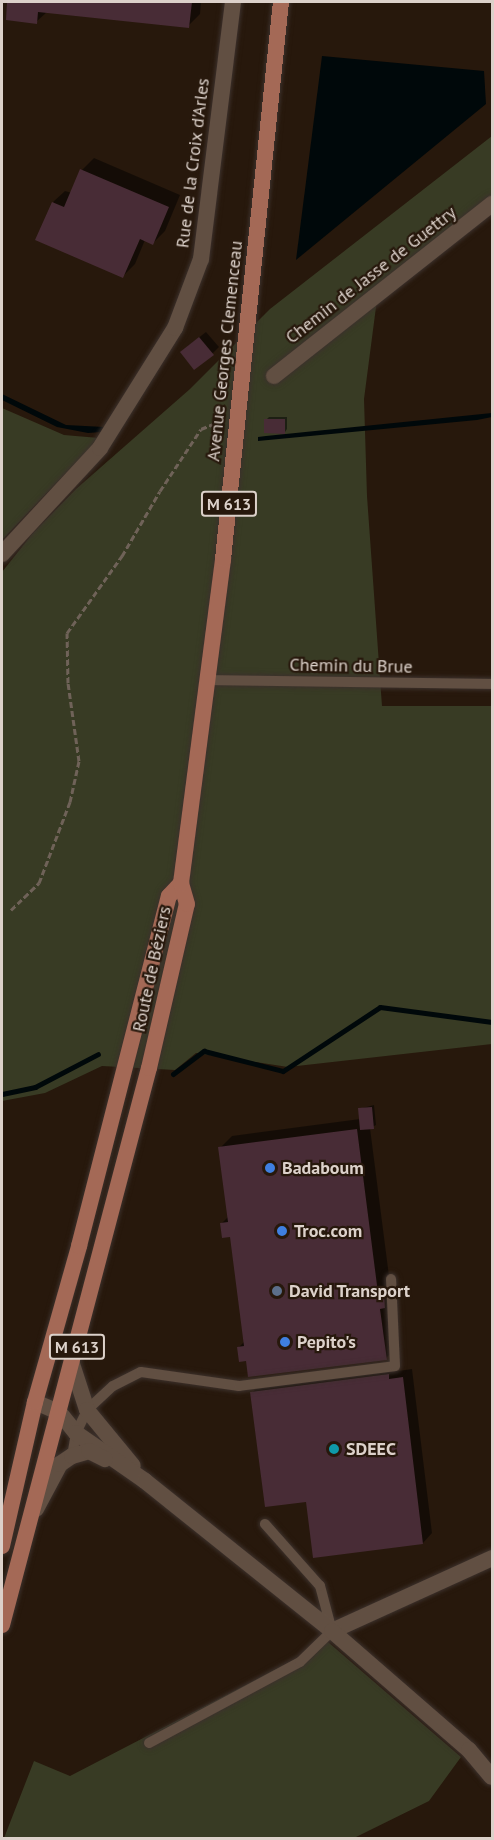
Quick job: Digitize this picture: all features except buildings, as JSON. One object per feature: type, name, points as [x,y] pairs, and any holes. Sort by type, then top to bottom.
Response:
[{"type":"main road","name":"Avenue Georges Clemenceau","points":[[181,883],[208,681],[281,2]]},
{"type":"main road","name":"M 613","points":[[268,124],[290,2]]},
{"type":"main road","name":"Route de Béziers","points":[[2,1625],[149,1068],[187,904],[181,883]]},
{"type":"main road","name":"Route de Béziers","points":[[2,1546],[35,1402],[79,1246],[169,896],[181,883]]},
{"type":"street","name":"Rue de la Croix d'Arles","points":[[2,554],[100,448],[175,328],[201,259],[232,2]]},
{"type":"street","name":"Chemin de Jasse de Guettry","points":[[274,376],[492,204]]},
{"type":"street","points":[[72,1365],[87,1410],[145,1481]]},
{"type":"street","points":[[35,1402],[59,1413],[76,1433],[145,1481],[332,1632],[469,1750],[492,1777]]},
{"type":"street","points":[[59,1413],[87,1410]]},
{"type":"street","points":[[28,1524],[60,1464],[72,1456],[89,1451],[145,1481]]},
{"type":"street","points":[[332,1632],[492,1558]]},
{"type":"lane","name":"Chemin du Brue","points":[[208,681],[492,684]]},
{"type":"lane","points":[[72,1456],[76,1433],[87,1410],[112,1386],[141,1372],[239,1386],[395,1366],[391,1279]]},
{"type":"lane","points":[[149,1743],[300,1662],[332,1632],[320,1586],[265,1524]]},
{"type":"path","points":[[12,910],[39,883],[70,802],[79,761],[68,683],[67,633],[122,555],[160,490],[201,429],[214,422],[237,419]]},
{"type":"green space","points":[[492,136],[492,195],[379,284],[364,399],[367,496],[382,706],[492,706],[492,1044],[288,1067],[196,1053],[175,1070],[102,1066],[45,1093],[2,1101],[2,572],[33,533],[76,489],[190,389],[270,309]]},
{"type":"green space","points":[[2,408],[64,435],[99,438],[2,540]]},
{"type":"green space","points":[[328,1642],[461,1757],[429,1801],[354,1838],[4,1838],[34,1761],[70,1776]]},
{"type":"shaded area","points":[[322,56],[484,71],[486,104],[296,260]]},
{"type":"shaded area","points":[[2,394],[66,425],[104,427],[101,432],[88,433],[57,427],[2,400]]},
{"type":"shaded area","points":[[492,413],[492,417],[477,420],[258,441],[258,437],[266,436]]},
{"type":"waterway","points":[[173,1074],[204,1051],[283,1071],[380,1007],[492,1022]]},
{"type":"waterway","points":[[2,1094],[35,1087],[98,1054]]},
{"type":"place","name":"Badaboum","points":[[270,1168]]},
{"type":"place","name":"Troc.com","points":[[282,1231]]},
{"type":"place","name":"David Transport","points":[[277,1291]]},
{"type":"place","name":"Pepito's","points":[[285,1342]]},
{"type":"place","name":"SDEEC","points":[[334,1449]]}]
